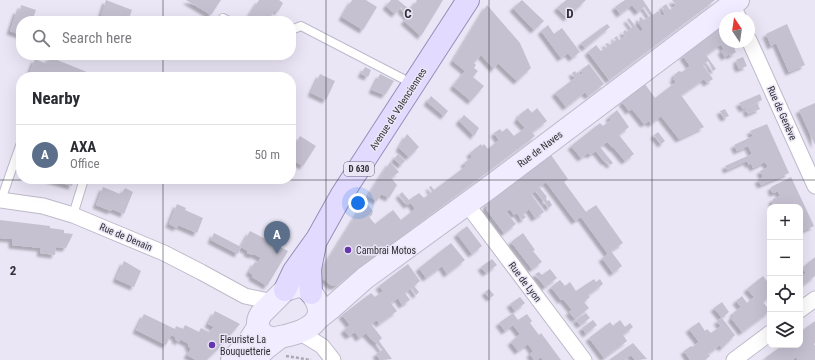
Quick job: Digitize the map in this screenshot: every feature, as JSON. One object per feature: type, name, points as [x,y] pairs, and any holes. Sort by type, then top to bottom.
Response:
[{"type":"main road","name":"Avenue de Valenciennes","points":[[279,296],[294,271],[317,239],[341,196],[468,0]]},
{"type":"main road","name":"Rue de Naves","points":[[306,317],[342,298],[365,278],[736,8]]},
{"type":"main road","name":"Avenue de Valenciennes","points":[[306,317],[310,269],[317,239]]},
{"type":"main road","points":[[232,360],[252,338],[263,312],[279,296],[293,286],[305,287],[306,317]]},
{"type":"main road","points":[[259,323],[262,334],[274,338],[306,317]]},
{"type":"main road","points":[[253,360],[306,317]]},
{"type":"street","name":"Rue de Genève","points":[[753,48],[815,186]]},
{"type":"street","name":"Rue de Denain","points":[[1,200],[43,206],[72,215],[170,256],[245,296],[253,307],[259,323]]},
{"type":"street","name":"Rue de Lyon","points":[[466,204],[584,360]]},
{"type":"street","name":"Rue de Denain","points":[[245,296],[279,296]]},
{"type":"street","points":[[803,308],[815,299]]},
{"type":"street","points":[[306,317],[322,346],[333,360]]},
{"type":"street","points":[[734,360],[767,335]]},
{"type":"lane","points":[[296,28],[301,26],[414,84]]},
{"type":"lane","points":[[1,200],[16,157]]},
{"type":"lane","points":[[72,215],[82,184]]},
{"type":"path","points":[[280,360],[285,356],[311,360]]},
{"type":"building","points":[[106,0],[132,10],[130,16],[101,16]]},
{"type":"building","points":[[186,0],[221,0],[211,15]]},
{"type":"building","points":[[259,0],[279,0],[283,3],[278,12],[275,10],[271,16],[249,16]]},
{"type":"building","points":[[352,0],[366,0],[377,7],[363,30],[342,17]]},
{"type":"building","points":[[391,0],[398,0],[409,9],[417,1],[416,0],[443,0],[421,36],[404,21],[408,17],[401,10],[401,7],[395,14],[386,6]]},
{"type":"building","points":[[522,0],[544,21],[534,30],[513,8]]},
{"type":"building","points":[[566,0],[586,0],[567,18],[557,8]]},
{"type":"building","points":[[625,0],[643,0],[653,15],[658,11],[662,16],[665,14],[662,7],[666,4],[670,10],[676,5],[672,0],[715,0],[609,80],[588,52],[596,45],[601,51],[607,47],[605,44],[608,43],[610,45],[616,40],[614,38],[617,36],[619,40],[625,36],[623,32],[625,30],[627,32],[632,27],[627,20],[629,18],[640,32],[643,29],[638,22],[640,20],[639,18],[641,17],[644,20],[650,16],[644,7],[638,12],[632,5],[620,14],[615,7]]},
{"type":"building","points":[[21,5],[36,10],[34,16],[16,16],[16,33],[10,31],[17,10],[20,11]]},
{"type":"building","points":[[487,5],[520,43],[531,68],[517,81],[498,63],[494,69],[481,55],[474,63],[476,65],[474,68],[478,71],[473,77],[484,86],[471,101],[453,86],[465,71],[453,61]]},
{"type":"building","points":[[607,24],[610,27],[585,48],[581,43]]},
{"type":"building","points":[[787,24],[805,65],[789,72],[776,43],[771,46],[766,34]]},
{"type":"building","points":[[548,25],[554,34],[562,28],[580,52],[572,58],[568,53],[561,58],[541,31]]},
{"type":"building","points":[[719,28],[719,45],[706,55],[716,69],[713,71],[708,61],[703,65],[713,79],[707,83],[704,79],[681,95],[704,127],[679,139],[661,116],[651,124],[649,121],[644,124],[632,109],[629,111],[622,102],[645,84],[655,98],[676,82],[673,79],[675,77],[674,75],[679,71],[682,72],[690,66],[683,56]]},
{"type":"building","points":[[735,48],[734,49],[736,52],[725,57],[721,51],[724,49]]},
{"type":"building","points":[[743,57],[747,66],[739,69],[736,60]]},
{"type":"building","points":[[35,60],[47,64],[49,60],[57,60],[87,72],[30,72]]},
{"type":"building","points":[[589,64],[604,84],[588,96],[585,92],[566,107],[555,93],[575,78],[572,73],[575,71],[580,75],[583,73],[581,70]]},
{"type":"building","points":[[365,67],[371,70],[368,77],[361,74]]},
{"type":"building","points":[[320,74],[335,81],[326,100],[311,93]]},
{"type":"building","points":[[380,74],[394,81],[385,95],[372,90]]},
{"type":"building","points":[[760,94],[762,100],[743,109],[739,103]]},
{"type":"building","points":[[431,96],[448,111],[444,116],[427,102]]},
{"type":"building","points":[[757,103],[760,109],[748,114],[746,109]]},
{"type":"building","points":[[815,103],[815,145],[799,110]]},
{"type":"building","points":[[528,108],[532,113],[537,108],[547,121],[532,132],[535,136],[336,286],[332,286],[321,277],[320,273],[365,201],[373,211],[372,215],[369,217],[375,224],[393,210],[401,220],[415,209],[411,203],[407,205],[399,195],[402,192],[409,200],[419,193],[424,198],[432,192],[429,187],[431,186],[434,190],[466,166],[464,163],[472,157],[470,153],[481,144],[482,146],[484,144],[488,149],[499,140],[494,133],[500,129],[502,132],[507,128],[514,136],[525,128],[517,119],[520,116],[519,115]]},
{"type":"building","points":[[725,109],[729,116],[724,118],[720,111]]},
{"type":"building","points":[[617,110],[629,127],[619,135],[634,154],[625,161],[607,142],[600,147],[613,163],[610,165],[606,161],[605,162],[596,151],[590,155],[588,153],[581,158],[571,146],[600,123],[603,126],[611,120],[609,117]]},
{"type":"building","points":[[464,115],[479,128],[474,136],[459,121]]},
{"type":"building","points":[[767,124],[789,173],[761,185],[758,180],[763,177],[760,171],[768,167],[765,162],[753,168],[751,163],[749,165],[747,161],[727,170],[725,166],[752,154],[748,146],[737,151],[734,145],[753,136],[750,131]]},
{"type":"building","points":[[658,132],[665,141],[661,144],[654,135]]},
{"type":"building","points":[[407,134],[419,147],[409,157],[399,148]]},
{"type":"building","points":[[300,136],[316,146],[303,166],[296,162],[296,143]]},
{"type":"building","points":[[398,154],[405,161],[401,165],[394,159]]},
{"type":"building","points":[[551,155],[568,179],[564,182],[586,212],[596,205],[623,243],[611,251],[622,266],[613,273],[602,258],[608,254],[581,217],[575,221],[546,182],[539,187],[547,197],[547,201],[549,200],[552,205],[549,208],[536,191],[531,194],[544,212],[535,218],[529,209],[523,214],[526,217],[522,220],[517,213],[514,215],[510,209],[506,212],[516,224],[504,233],[486,209],[487,204]]},
{"type":"building","points":[[390,162],[399,172],[391,178],[397,185],[389,198],[381,194],[377,201],[368,196]]},
{"type":"building","points":[[791,177],[814,226],[803,231],[803,204],[773,204],[773,199],[780,196],[778,191],[774,193],[772,192],[771,187]]},
{"type":"building","points":[[103,187],[120,194],[125,188],[133,192],[124,214],[96,205]]},
{"type":"building","points":[[177,204],[186,208],[185,210],[203,218],[197,233],[178,225],[177,228],[169,224]]},
{"type":"building","points":[[0,220],[50,226],[50,228],[64,230],[64,233],[73,234],[66,248],[56,247],[55,255],[40,253],[41,248],[12,245],[12,239],[0,238]]},
{"type":"building","points":[[467,226],[482,246],[472,254],[457,234]]},
{"type":"building","points":[[250,231],[288,251],[267,286],[252,277],[253,275],[249,272],[255,262],[257,263],[261,258],[254,254],[247,253],[248,251],[241,247]]},
{"type":"building","points":[[214,233],[241,247],[238,254],[211,240]]},
{"type":"building","points":[[523,233],[535,250],[533,251],[542,262],[532,269],[511,242]]},
{"type":"building","points":[[451,243],[465,260],[447,274],[442,266],[426,278],[419,268]]},
{"type":"building","points":[[815,257],[815,276],[803,285],[803,276],[806,273],[803,267]]},
{"type":"building","points":[[492,259],[497,265],[486,273],[481,267]]},
{"type":"building","points":[[124,261],[141,271],[134,287],[116,279]]},
{"type":"building","points":[[408,264],[420,281],[414,286],[419,292],[416,295],[411,288],[405,293],[410,300],[402,305],[398,298],[391,303],[397,311],[379,324],[377,320],[371,324],[382,338],[379,341],[392,359],[380,360],[376,354],[382,350],[366,333],[359,338],[355,332],[349,336],[344,330],[350,325],[342,315],[371,293],[375,297],[383,291],[379,286]]},
{"type":"building","points":[[550,269],[557,278],[545,287],[535,274],[539,272],[542,275]]},
{"type":"building","points":[[763,276],[767,281],[767,299],[763,302],[767,307],[767,313],[742,332],[731,318],[734,315],[733,313],[741,307],[736,301],[742,296],[747,303],[754,297],[747,289]]},
{"type":"building","points":[[594,279],[596,282],[600,279],[603,284],[588,295],[590,297],[584,302],[589,308],[575,319],[569,312],[572,310],[563,299],[561,300],[551,287],[560,280],[565,286],[570,282],[576,291]]},
{"type":"building","points":[[489,289],[494,295],[490,298],[485,292]]},
{"type":"building","points":[[520,297],[525,303],[515,311],[510,304]]},
{"type":"building","points":[[722,302],[729,312],[722,318],[714,308]]},
{"type":"building","points":[[215,311],[240,324],[206,360],[196,360],[187,355],[191,349],[188,346],[189,344],[180,339],[179,342],[175,339],[176,337],[171,335],[166,345],[136,330],[144,314],[175,329],[176,326],[183,329],[185,325],[199,332],[201,328],[209,332],[214,327],[208,324]]},
{"type":"building","points":[[513,313],[518,320],[527,314],[532,321],[530,323],[539,335],[541,333],[561,360],[543,360],[541,357],[534,360],[530,354],[533,351],[528,344],[518,351],[511,342],[520,334],[513,325],[505,331],[499,323]]},
{"type":"building","points":[[586,313],[590,318],[580,325],[576,320]]},
{"type":"building","points":[[722,318],[735,335],[722,348],[720,345],[708,354],[710,356],[705,360],[690,360],[684,351],[699,342],[689,329],[699,322],[705,331],[707,329],[711,333],[721,326],[717,321]]},
{"type":"building","points":[[593,320],[597,325],[586,334],[582,328]]},
{"type":"building","points":[[620,320],[625,327],[630,323],[633,327],[623,335],[627,341],[604,358],[589,338],[610,322],[613,326]]},
{"type":"building","points":[[815,321],[815,360],[798,360],[796,357],[792,360],[766,360],[765,358],[779,348],[803,348],[803,330]]},
{"type":"building","points":[[633,343],[647,359],[635,360],[631,355],[624,360],[609,360]]},
{"type":"place","name":"Cambrai Motos","points":[[348,250]]},
{"type":"place","name":"AXA","points":[[277,254]]},
{"type":"place","name":"Fleuriste La Bouquetterie","points":[[212,345]]}]
